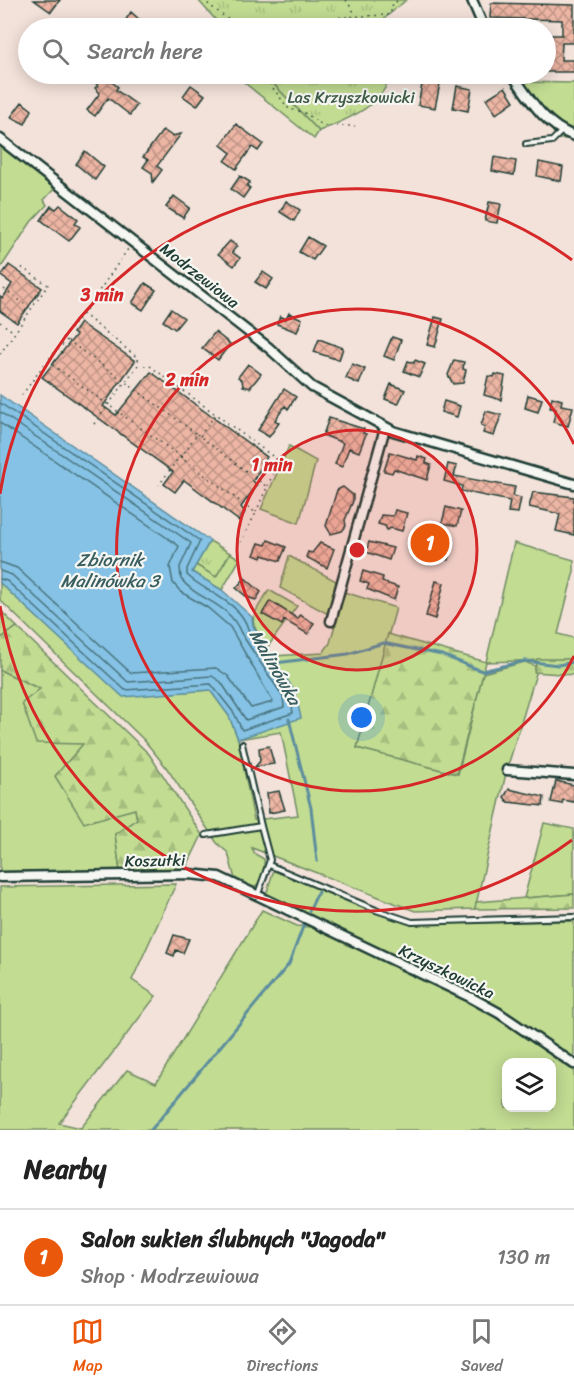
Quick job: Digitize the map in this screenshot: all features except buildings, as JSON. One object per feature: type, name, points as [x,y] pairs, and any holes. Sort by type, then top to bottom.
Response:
[{"type":"street","points":[[472,0],[480,18]]},
{"type":"street","points":[[520,84],[542,114],[562,131],[574,136]]},
{"type":"street","name":"Modrzewiowa","points":[[0,139],[269,348],[312,387],[385,428],[574,484]]},
{"type":"street","points":[[331,621],[385,428]]},
{"type":"street","points":[[507,770],[574,775]]},
{"type":"street","name":"Koszutki","points":[[0,877],[209,875],[228,880],[301,917]]},
{"type":"street","name":"Krzyszkowicka","points":[[301,917],[470,997],[499,1013],[574,1064]]},
{"type":"lane","points":[[526,144],[552,141],[562,131]]},
{"type":"lane","points":[[242,744],[261,826],[270,853],[258,895]]},
{"type":"lane","points":[[206,835],[261,826]]},
{"type":"lane","points":[[269,862],[376,910],[412,922],[574,917]]},
{"type":"path","points":[[203,0],[226,18]]},
{"type":"path","points":[[346,0],[356,16]]},
{"type":"path","points":[[342,18],[390,15],[393,3],[400,0]]},
{"type":"path","points":[[270,84],[289,109],[303,112],[324,126],[356,126]]},
{"type":"path","points":[[133,241],[83,314],[63,337],[267,487]]},
{"type":"path","points":[[0,354],[48,285],[21,267]]},
{"type":"path","points":[[4,289],[31,309]]},
{"type":"path","points":[[83,314],[138,358],[138,365],[94,424]]},
{"type":"path","points":[[0,322],[15,332]]},
{"type":"path","points":[[22,395],[47,361],[67,340]]},
{"type":"path","points":[[47,361],[256,513]]},
{"type":"path","points":[[144,366],[150,366],[279,461],[240,543]]},
{"type":"path","points":[[159,485],[216,414]]},
{"type":"green space","points":[[198,0],[406,0],[385,18],[214,18]]},
{"type":"green space","points":[[574,83],[574,139],[558,139],[519,84]]},
{"type":"green space","points":[[246,84],[274,84],[319,131],[314,139]]},
{"type":"green space","name":"Las Krzyszkowicki","points":[[274,84],[386,84],[381,95],[362,110],[319,131]]},
{"type":"green space","points":[[0,143],[55,188],[44,200],[47,205],[31,222],[0,269]]},
{"type":"green space","points":[[289,446],[316,461],[299,523],[261,509]]},
{"type":"green space","points":[[210,541],[230,553],[216,577],[196,565]]},
{"type":"green space","points":[[514,543],[574,560],[574,571],[558,634],[574,638],[574,659],[486,662]]},
{"type":"green space","points":[[230,553],[240,559],[222,590],[192,572],[196,565],[216,576]]},
{"type":"green space","points":[[289,556],[338,582],[328,614],[280,588]]},
{"type":"green space","points":[[0,583],[123,696],[210,690],[229,716],[238,739],[258,730],[281,670],[273,656],[323,653],[330,643],[344,592],[396,608],[357,748],[458,774],[483,673],[525,662],[538,667],[507,769],[475,909],[415,911],[252,848],[255,854],[264,859],[263,871],[258,883],[253,889],[235,879],[228,853],[217,843],[166,767],[144,740],[0,600]],"holes":[[[281,732],[298,815],[254,820],[238,739]]]},
{"type":"green space","points":[[269,590],[297,606],[267,648],[256,630],[253,619]]},
{"type":"green space","points":[[0,610],[17,627],[0,639]]},
{"type":"green space","points":[[17,627],[149,754],[202,835],[186,868],[120,871],[115,834],[137,819],[135,809],[84,823],[55,776],[83,744],[36,743],[22,703],[40,689],[0,670],[0,639]]},
{"type":"green space","points":[[388,634],[486,662],[457,774],[357,748]]},
{"type":"green space","points":[[537,659],[574,659],[574,675],[534,672]]},
{"type":"green space","points":[[0,670],[40,689],[135,809],[137,819],[115,834],[120,871],[0,873]]},
{"type":"green space","points":[[544,823],[574,829],[574,894],[524,898]]},
{"type":"green space","points":[[274,869],[393,919],[413,924],[574,921],[574,1060],[533,1033],[266,895]]},
{"type":"green space","points":[[176,884],[132,980],[156,996],[59,1123],[81,1128],[127,1070],[156,1083],[262,910],[297,926],[311,927],[455,993],[489,1011],[574,1070],[574,1130],[0,1130],[0,887]]},
{"type":"green space","points":[[574,894],[574,908],[475,909],[476,902]]},
{"type":"water","name":"Zbiornik Malinówka 3","points":[[0,395],[210,541],[192,572],[222,590],[252,617],[253,626],[295,692],[301,718],[238,739],[229,716],[210,690],[123,697],[0,583]]},
{"type":"waterway","points":[[275,663],[348,654],[383,643],[442,655],[482,671],[525,661],[558,665],[574,662]]},
{"type":"waterway","name":"Malinówka","points":[[289,719],[311,808],[317,861]]},
{"type":"waterway","name":"Malinówka","points":[[309,911],[318,892]]},
{"type":"waterway","name":"Malinówka","points":[[151,1130],[289,964],[304,924]]},
{"type":"place","name":"Salon sukien ślubnych \"Jagoda\"","points":[[430,543]]}]
